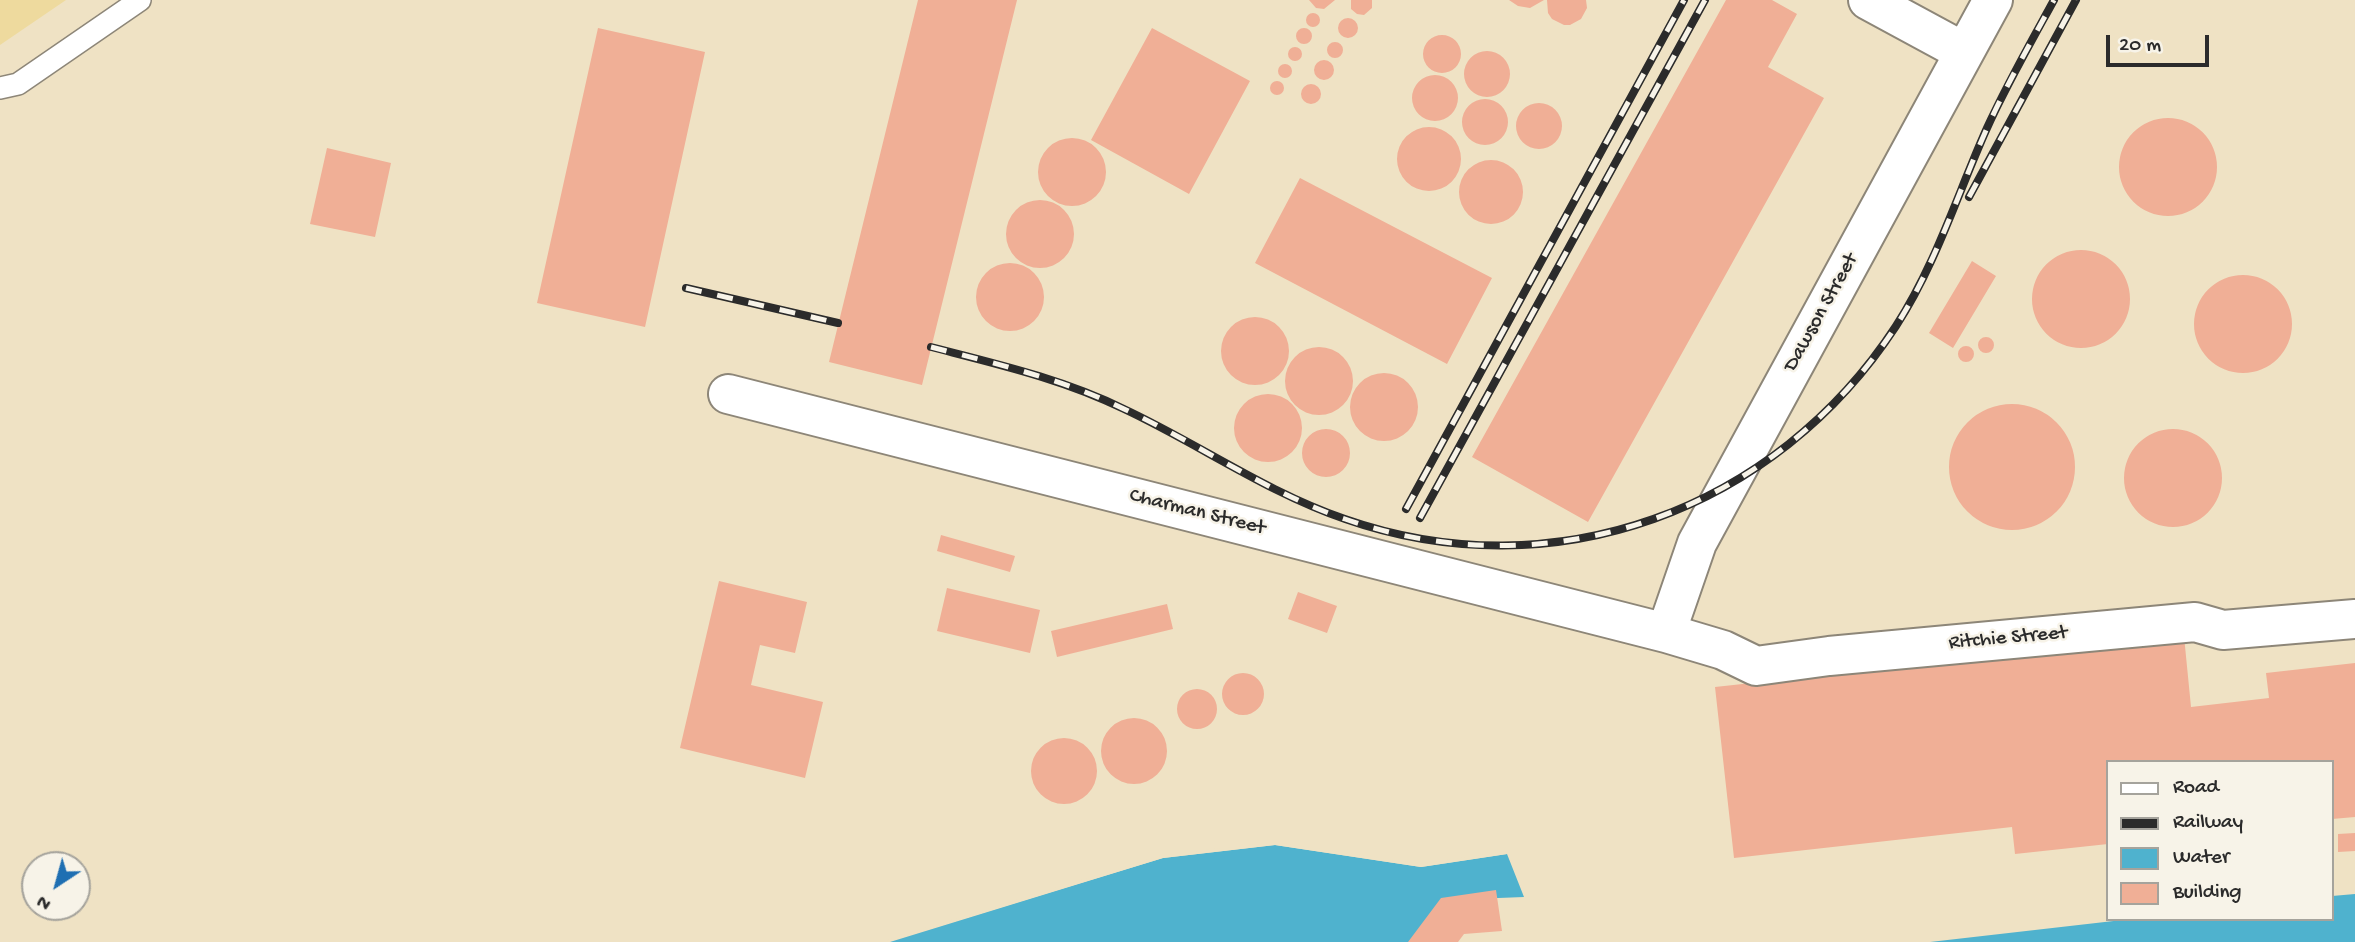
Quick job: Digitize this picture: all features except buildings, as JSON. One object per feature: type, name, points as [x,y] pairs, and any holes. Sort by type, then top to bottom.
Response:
[{"type":"street","points":[[1868,0],[1964,52]]},
{"type":"street","name":"Dawson Street","points":[[1666,633],[1696,543],[1993,0]]},
{"type":"street","name":"Charman Street","points":[[728,394],[1666,633]]},
{"type":"street","name":"Ritchie Street","points":[[1666,633],[1723,650],[1756,666],[2195,621],[2222,630],[2355,619]]},
{"type":"lane","points":[[0,88],[18,84],[140,0]]},
{"type":"sand","points":[[0,0],[66,0],[0,45]]},
{"type":"water","points":[[1275,845],[1421,867],[1507,854],[1524,897],[1447,900],[1412,942],[890,942],[1163,858]]},
{"type":"water","points":[[2355,894],[2355,942],[1930,942],[2114,921],[2334,921],[2334,896]]},
{"type":"pier","points":[[1275,842],[1421,864],[1505,851],[1507,854],[1421,867],[1275,845],[1163,858],[887,942],[889,939],[1162,855]]},
{"type":"railway","points":[[1406,509],[1684,0]]},
{"type":"railway","points":[[1420,518],[1705,0]]},
{"type":"railway","points":[[931,347],[1029,373],[1101,398],[1260,482],[1316,508],[1345,519],[1424,539],[1502,546],[1580,539],[1654,519],[1724,487],[1789,444],[1846,390],[1896,326],[1923,278],[1995,112],[2054,0]]},
{"type":"railway","points":[[1969,197],[2076,0]]},
{"type":"railway","points":[[686,288],[838,323]]}]
